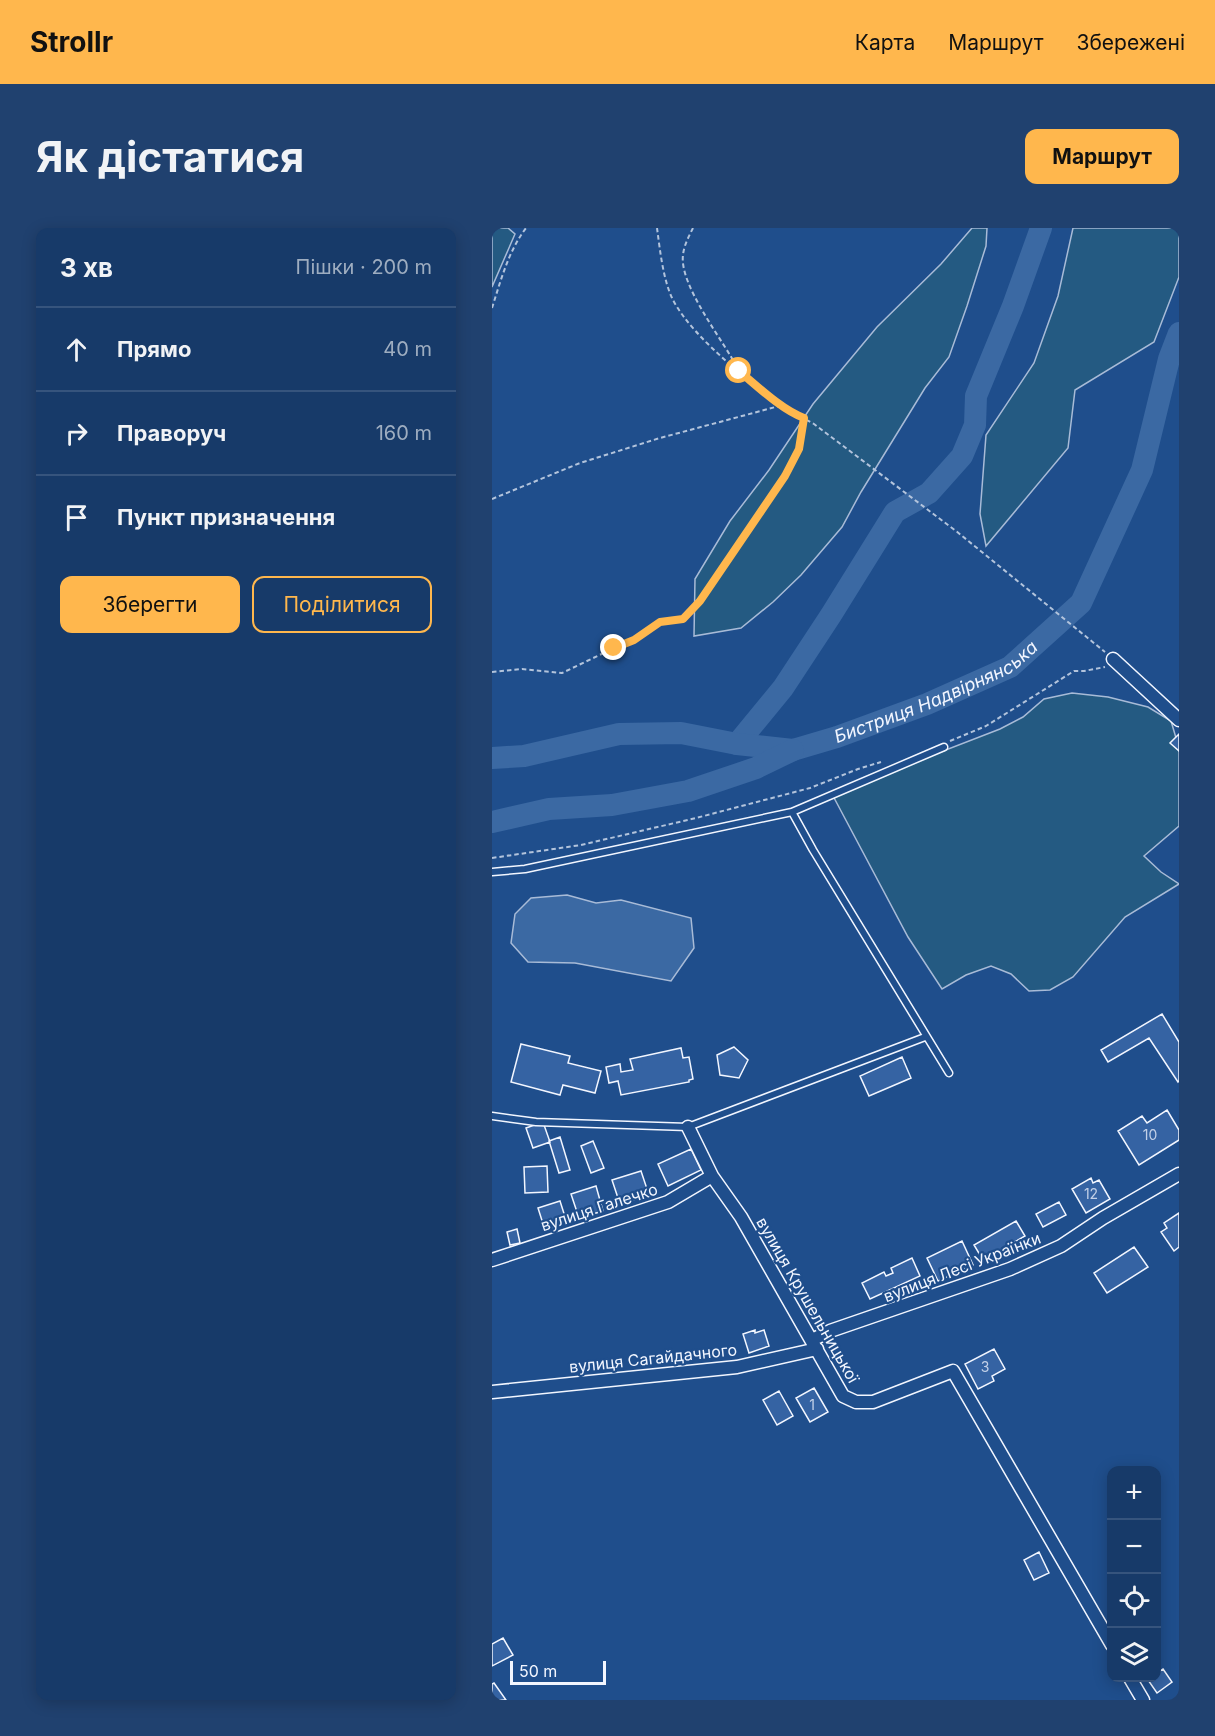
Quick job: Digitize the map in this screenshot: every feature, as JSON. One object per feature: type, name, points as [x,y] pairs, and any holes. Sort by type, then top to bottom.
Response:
[{"type":"street","points":[[1114,662],[1179,720]]},
{"type":"street","name":"вулиця Крушельницької","points":[[688,1127],[712,1176],[741,1216],[843,1396],[856,1402],[873,1402],[953,1371],[1107,1636]]},
{"type":"street","name":"вулиця Лесі Українки","points":[[814,1344],[830,1331],[1010,1269],[1041,1256],[1179,1174]]},
{"type":"street","name":"вулиця Галечко","points":[[492,1260],[668,1202],[712,1176]]},
{"type":"street","name":"вулиця Сагайдачного","points":[[492,1392],[737,1366],[814,1344]]},
{"type":"street","points":[[1133,1682],[1143,1700]]},
{"type":"lane","points":[[492,872],[525,869],[792,812],[946,744]]},
{"type":"lane","points":[[792,812],[925,1037],[949,1073]]},
{"type":"lane","points":[[492,1116],[536,1122],[688,1127],[925,1037]]},
{"type":"path","points":[[492,308],[505,267],[518,239],[526,228]]},
{"type":"path","points":[[657,228],[660,254],[673,299],[685,317],[715,351],[795,415],[814,424],[956,531],[1114,662]]},
{"type":"path","points":[[693,228],[683,254],[683,267],[688,285],[739,371]]},
{"type":"path","points":[[492,499],[591,459],[783,405]]},
{"type":"path","points":[[492,672],[522,669],[562,673],[634,640],[660,622],[683,619],[700,601],[785,476],[799,449],[804,418]]},
{"type":"path","points":[[946,744],[986,726],[1074,671],[1084,671],[1114,662]]},
{"type":"path","points":[[492,858],[581,845],[696,818],[810,789],[858,769],[886,761]]},
{"type":"shaded area","points":[[492,228],[508,228],[515,234],[492,287]]},
{"type":"shaded area","points":[[972,228],[987,228],[986,246],[949,357],[925,388],[842,527],[801,575],[741,628],[694,636],[695,579],[730,521],[769,470],[813,404],[877,327],[941,264]]},
{"type":"shaded area","points":[[1073,228],[1179,228],[1179,277],[1154,342],[1075,390],[1068,448],[986,546],[980,514],[986,435],[1034,363],[1058,296]]},
{"type":"shaded area","points":[[1072,693],[1108,697],[1148,707],[1171,721],[1179,748],[1179,826],[1144,856],[1161,872],[1179,884],[1125,917],[1073,977],[1050,990],[1029,991],[1011,974],[991,966],[966,975],[942,989],[908,937],[832,794],[1000,729],[1023,717],[1044,699]]},
{"type":"shaded area","points":[[567,895],[596,903],[621,900],[691,918],[694,948],[671,981],[575,963],[528,962],[511,943],[515,914],[531,898]]},
{"type":"building","points":[[1179,734],[1179,751],[1170,743]]},
{"type":"building","points":[[1162,1014],[1179,1042],[1178,1082],[1149,1038],[1108,1062],[1101,1050]]},
{"type":"building","points":[[521,1044],[570,1056],[568,1063],[601,1071],[595,1093],[563,1085],[560,1095],[511,1082]]},
{"type":"building","points":[[734,1047],[748,1060],[739,1078],[720,1075],[717,1055]]},
{"type":"building","points":[[681,1048],[683,1058],[689,1057],[693,1079],[689,1082],[621,1095],[618,1081],[609,1083],[606,1067],[620,1064],[621,1072],[633,1070],[630,1059]]},
{"type":"building","points":[[902,1057],[911,1078],[869,1096],[860,1076]]},
{"type":"building","points":[[1167,1110],[1179,1130],[1179,1140],[1139,1165],[1118,1131],[1142,1116],[1147,1123]]},
{"type":"building","points":[[543,1122],[550,1142],[533,1148],[526,1128]]},
{"type":"building","points":[[560,1137],[570,1170],[559,1173],[549,1141]]},
{"type":"building","points":[[593,1141],[604,1168],[591,1173],[581,1146]]},
{"type":"building","points":[[691,1149],[701,1170],[668,1186],[658,1164]]},
{"type":"building","points":[[547,1166],[548,1192],[525,1193],[524,1167]]},
{"type":"building","points":[[641,1171],[649,1195],[620,1204],[612,1180]]},
{"type":"building","points":[[1091,1178],[1093,1183],[1099,1180],[1110,1199],[1086,1213],[1072,1189]]},
{"type":"building","points":[[596,1186],[603,1211],[579,1218],[571,1194]]},
{"type":"building","points":[[560,1201],[567,1223],[545,1230],[538,1208]]},
{"type":"building","points":[[1059,1202],[1066,1215],[1043,1227],[1036,1214]]},
{"type":"building","points":[[1179,1213],[1179,1247],[1174,1251],[1161,1232],[1167,1228],[1164,1223]]},
{"type":"building","points":[[1016,1221],[1025,1236],[983,1260],[974,1245]]},
{"type":"building","points":[[517,1229],[520,1243],[510,1245],[507,1232]]},
{"type":"building","points":[[962,1241],[973,1265],[938,1281],[927,1258]]},
{"type":"building","points":[[1134,1247],[1148,1267],[1107,1293],[1094,1273]]},
{"type":"building","points":[[912,1258],[920,1276],[870,1299],[862,1283],[884,1272],[886,1276],[893,1273],[891,1268]]},
{"type":"building","points":[[755,1330],[755,1333],[764,1330],[769,1346],[749,1353],[743,1334]]},
{"type":"building","points":[[994,1349],[1005,1369],[992,1376],[994,1381],[978,1389],[965,1364]]},
{"type":"building","points":[[814,1388],[828,1412],[810,1422],[796,1398]]},
{"type":"building","points":[[779,1391],[793,1416],[777,1425],[763,1400]]},
{"type":"building","points":[[1039,1552],[1049,1573],[1034,1580],[1024,1560]]},
{"type":"building","points":[[503,1638],[513,1655],[492,1666],[492,1644]]},
{"type":"building","points":[[1163,1669],[1172,1682],[1157,1693],[1149,1682],[1161,1682]]},
{"type":"building","points":[[494,1683],[506,1700],[492,1700],[492,1684]]},
{"type":"waterway","points":[[737,744],[783,688],[895,512],[929,493],[962,456],[975,425],[976,396],[1013,306],[1041,228]]},
{"type":"waterway","name":"Бистриця Надвірнянська","points":[[492,758],[524,756],[619,734],[681,733],[737,744],[793,750],[837,737],[927,704],[1010,667],[1081,603],[1142,470],[1169,359],[1179,333]]},
{"type":"waterway","points":[[492,822],[549,809],[612,805],[688,791],[756,768],[793,750]]},
{"type":"route","points":[[614,648],[634,640],[660,622],[683,619],[700,601],[767,504],[799,449],[804,418],[795,415],[767,395],[739,371]]}]
